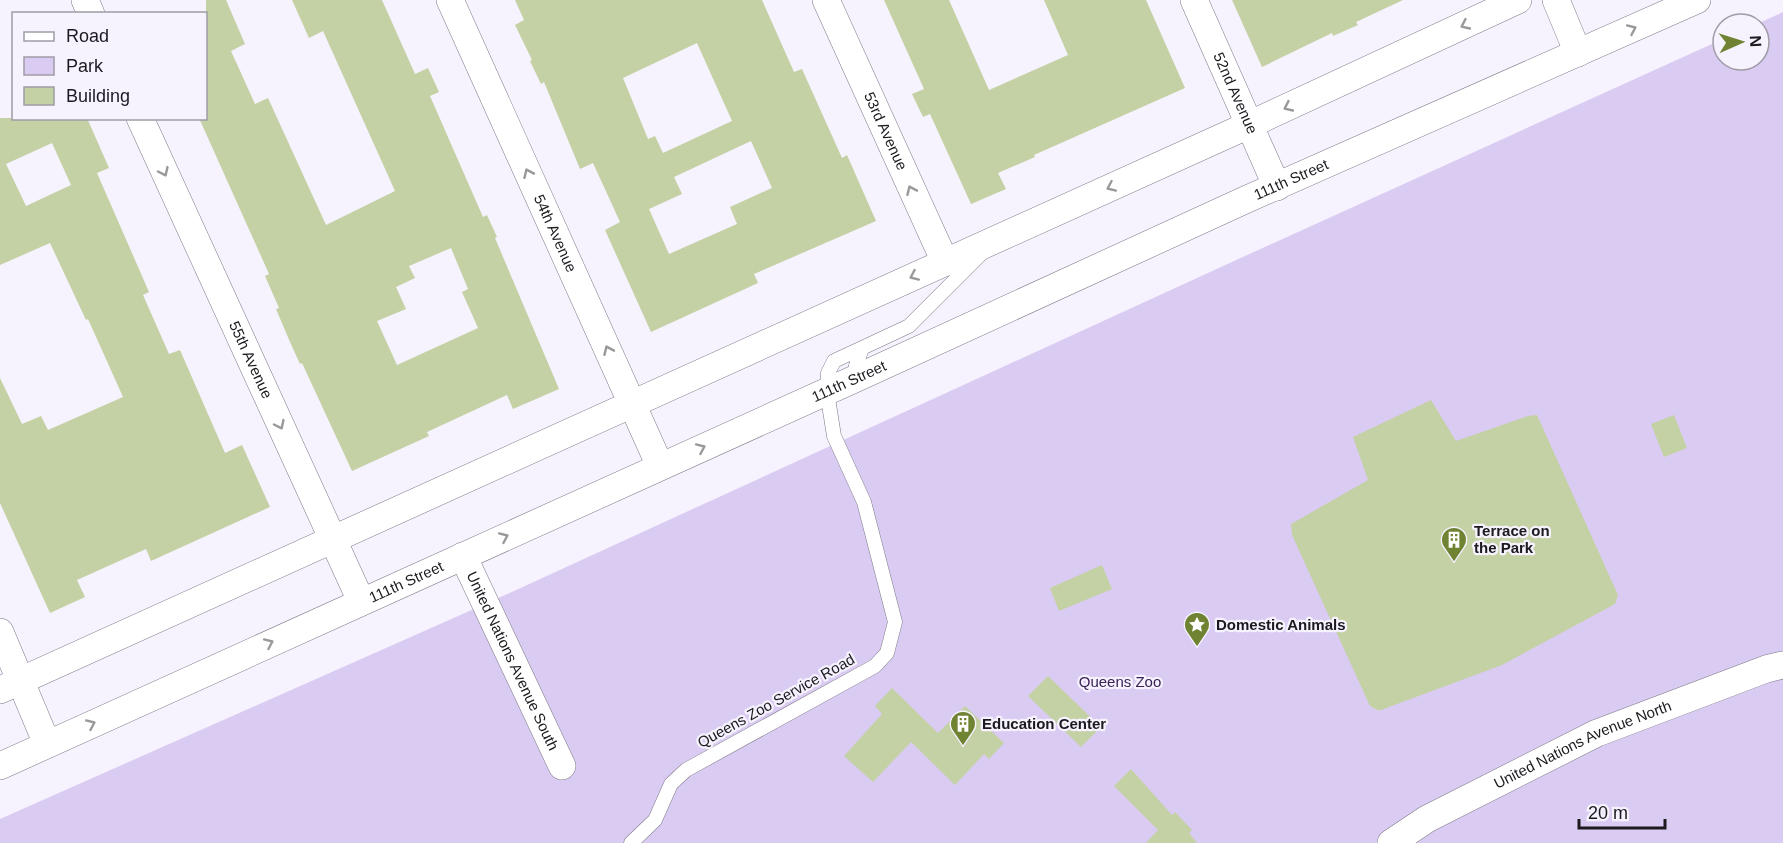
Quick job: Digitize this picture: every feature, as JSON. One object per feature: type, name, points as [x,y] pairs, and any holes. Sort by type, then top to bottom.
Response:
[{"type":"street","name":"54th Avenue","points":[[450,0],[660,466]]},
{"type":"street","name":"53rd Avenue","points":[[826,0],[945,262]]},
{"type":"street","name":"52nd Avenue","points":[[1194,0],[1277,187]]},
{"type":"street","points":[[10,686],[1251,124],[1518,0]]},
{"type":"street","points":[[1556,0],[1578,53]]},
{"type":"street","name":"111th Street","points":[[0,765],[1277,187],[1697,0]]},
{"type":"street","name":"55th Avenue","points":[[141,120],[361,601]]},
{"type":"street","name":"United Nations Avenue South","points":[[463,556],[562,766]]},
{"type":"street","points":[[0,632],[10,686],[47,744]]},
{"type":"street","name":"United Nations Avenue North","points":[[1391,843],[1427,819],[1597,733],[1766,669],[1783,665]]},
{"type":"lane","points":[[827,392],[828,373],[834,361],[909,326],[996,239]]},
{"type":"lane","points":[[859,377],[856,366],[862,348]]},
{"type":"lane","name":"Queens Zoo Service Road","points":[[631,843],[655,820],[671,784],[686,770],[874,666],[886,653],[895,622],[864,502],[834,436],[827,392]]},
{"type":"green space","name":"Queens Zoo","points":[[1783,12],[1783,843],[0,843],[0,819],[492,601],[1711,44],[1711,72],[1771,72],[1771,18]]},
{"type":"building","points":[[206,0],[226,0],[245,44],[231,51],[255,104],[268,98],[326,225],[395,191],[323,31],[309,38],[292,0],[382,0],[415,74],[428,68],[439,92],[430,96],[483,217],[487,215],[497,237],[495,238],[559,389],[513,409],[507,395],[427,432],[429,436],[352,471],[276,309],[279,308],[265,276],[269,274],[200,120],[207,120]],"holes":[[[451,248],[468,289],[462,292],[478,328],[397,365],[377,321],[406,309],[396,287],[415,278],[409,266]]]},
{"type":"building","points":[[515,0],[762,0],[794,72],[802,69],[842,158],[847,155],[876,221],[754,274],[758,283],[651,332],[605,230],[620,222],[593,163],[580,169],[544,82],[541,84],[515,25],[524,20]],"holes":[[[697,43],[732,121],[663,153],[655,136],[648,139],[623,78]],[[751,141],[772,188],[730,207],[737,224],[669,254],[649,209],[682,194],[674,177]]]},
{"type":"building","points":[[884,0],[949,0],[989,90],[1068,55],[1044,0],[1146,0],[1185,88],[998,173],[1006,189],[971,204],[930,114],[923,117],[912,94],[924,89]]},
{"type":"building","points":[[1232,0],[1403,0],[1356,22],[1358,25],[1333,36],[1332,33],[1262,67]]},
{"type":"building","points":[[0,118],[88,120],[109,168],[97,173],[149,292],[143,295],[169,354],[180,350],[225,453],[242,445],[270,507],[151,561],[146,549],[77,580],[85,597],[50,613],[0,503],[0,378],[22,424],[41,416],[48,430],[123,397],[50,243],[0,265]],"holes":[[[52,143],[71,185],[26,206],[6,164]]]},
{"type":"building","name":"Terrace on the Park","points":[[1431,400],[1456,441],[1537,415],[1618,595],[1615,604],[1502,665],[1377,710],[1370,706],[1292,535],[1291,524],[1368,480],[1353,437]]},
{"type":"building","points":[[1674,415],[1687,448],[1664,457],[1651,424]]},
{"type":"building","points":[[1102,565],[1112,589],[1059,611],[1050,588]]},
{"type":"building","points":[[1048,676],[1101,727],[1081,747],[1028,696]]},
{"type":"building","points":[[892,688],[938,733],[965,706],[1004,743],[989,759],[984,754],[955,785],[911,742],[873,782],[844,756],[882,714],[875,706]]},
{"type":"building","points":[[1131,769],[1172,815],[1175,812],[1192,830],[1189,833],[1197,843],[1146,843],[1158,830],[1114,786]]},
{"type":"place","name":"Terrace on the Park","points":[[1454,563]]},
{"type":"place","name":"Domestic Animals","points":[[1197,648]]},
{"type":"place","name":"Education Center","points":[[963,747]]}]
